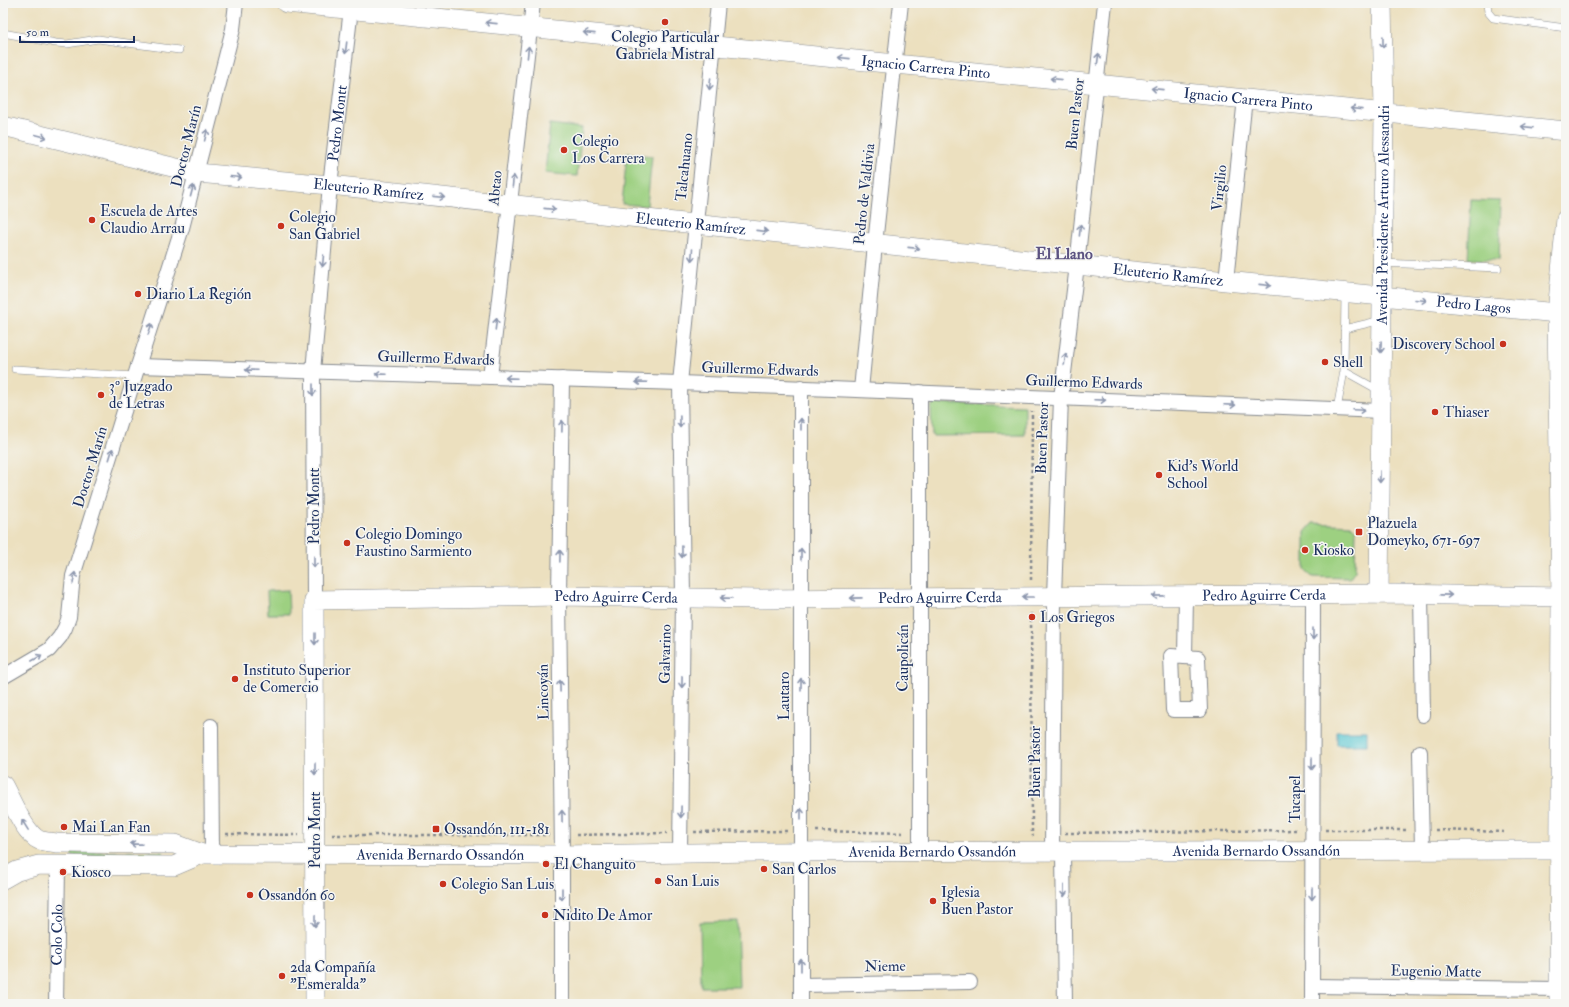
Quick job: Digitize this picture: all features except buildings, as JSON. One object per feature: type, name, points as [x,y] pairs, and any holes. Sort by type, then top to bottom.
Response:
[{"type":"street","name":"Doctor Marín","points":[[3,677],[49,650],[60,637],[69,617],[73,576],[182,228],[197,173],[233,29],[236,3]]},
{"type":"street","name":"Ignacio Carrera Pinto","points":[[286,3],[1566,131]]},
{"type":"street","name":"Abtao","points":[[490,377],[511,205],[533,3]]},
{"type":"street","name":"Talcahuano","points":[[680,383],[718,3]]},
{"type":"street","name":"Pedro de Valdivia","points":[[861,390],[901,3]]},
{"type":"street","name":"Buen Pastor","points":[[1065,1004],[1052,852],[1054,597],[1061,398],[1077,265],[1104,3]]},
{"type":"street","name":"Avenida Presidente Arturo Alessandri","points":[[1379,594],[1384,112],[1382,3]]},
{"type":"street","name":"Pedro Montt","points":[[315,1004],[316,835],[313,372],[330,185],[351,9]]},
{"type":"street","name":"Virgilio","points":[[1226,281],[1245,98]]},
{"type":"street","name":"Eleuterio Ramírez","points":[[3,126],[197,173],[330,185],[875,244],[1382,296]]},
{"type":"street","points":[[1559,997],[1563,850],[1564,597],[1562,313],[1566,219]]},
{"type":"street","name":"Pedro Lagos","points":[[1382,296],[1562,313]]},
{"type":"street","name":"Guillermo Edwards","points":[[136,371],[313,372],[562,379],[1380,411]]},
{"type":"street","name":"Lincoyán","points":[[562,379],[559,596],[562,835],[562,1004]]},
{"type":"street","name":"Galvarino","points":[[680,383],[683,597],[680,853]]},
{"type":"street","name":"Lautaro","points":[[801,388],[801,1004]]},
{"type":"street","name":"Caupolicán","points":[[920,392],[920,842]]},
{"type":"street","name":"Pedro Aguirre Cerda","points":[[314,600],[559,596],[801,598],[1379,594],[1564,597]]},
{"type":"street","points":[[1421,594],[1423,715]]},
{"type":"street","name":"Tucapel","points":[[1312,1004],[1313,595]]},
{"type":"street","points":[[1186,596],[1186,657]]},
{"type":"street","points":[[207,854],[212,834],[211,726]]},
{"type":"street","points":[[1420,752],[1422,850]]},
{"type":"street","name":"Avenida Bernardo Ossandón","points":[[3,785],[30,833],[39,840],[57,843],[175,844],[207,854],[562,855],[801,853],[920,842],[1052,852],[1563,850]]},
{"type":"street","name":"Avenida Bernardo Ossandón","points":[[3,879],[17,871],[39,865],[174,866],[207,854]]},
{"type":"street","name":"Colo Colo","points":[[56,1004],[58,866]]},
{"type":"street","name":"Nieme","points":[[801,985],[970,982]]},
{"type":"street","name":"Eugenio Matte","points":[[1312,986],[1559,997]]},
{"type":"lane","points":[[1487,3],[1488,12],[1493,18],[1566,28]]},
{"type":"lane","points":[[3,33],[66,44],[98,39],[179,50]]},
{"type":"lane","points":[[1382,264],[1498,268]]},
{"type":"lane","points":[[1337,409],[1344,371],[1345,293]]},
{"type":"lane","points":[[1344,329],[1382,320]]},
{"type":"lane","points":[[14,369],[136,371]]},
{"type":"lane","points":[[1344,371],[1381,391]]},
{"type":"path","points":[[1032,397],[1030,597],[1032,833],[1052,852]]},
{"type":"path","points":[[212,834],[562,835],[801,830],[920,842]]},
{"type":"path","points":[[1025,833],[1312,830],[1507,832]]},
{"type":"green space","name":"Colegio Los Carrera","points":[[550,124],[582,128],[577,176],[545,173]]},
{"type":"green space","name":"Colegio Los Carrera","points":[[627,153],[652,156],[647,206],[622,204]]},
{"type":"green space","points":[[1471,200],[1501,201],[1499,260],[1468,259]]},
{"type":"green space","points":[[933,403],[1025,406],[1025,435],[932,436],[931,409]]},
{"type":"green space","points":[[1313,523],[1351,525],[1356,530],[1355,571],[1350,578],[1312,577],[1305,569],[1305,532]]},
{"type":"green space","points":[[288,590],[289,614],[268,614],[267,591]]},
{"type":"green space","points":[[72,852],[163,852],[163,857],[72,856]]},
{"type":"green space","points":[[737,921],[739,987],[701,987],[700,922]]},
{"type":"water","points":[[1337,731],[1367,731],[1367,745],[1337,745]]},
{"type":"place","name":"Colegio Particular Gabriela Mistral","points":[[665,22]]},
{"type":"place","name":"Colegio Los Carrera","points":[[564,150]]},
{"type":"place","name":"Escuela de Artes Claudio Arrau","points":[[92,220]]},
{"type":"place","name":"Colegio San Gabriel","points":[[281,226]]},
{"type":"place","name":"Diario La Región","points":[[138,294]]},
{"type":"place","name":"Discovery School","points":[[1503,344]]},
{"type":"place","name":"Shell","points":[[1325,362]]},
{"type":"place","name":"3º Juzgado de Letras","points":[[101,395]]},
{"type":"place","name":"Thiaser","points":[[1435,412]]},
{"type":"place","name":"Kid's World School","points":[[1159,475]]},
{"type":"place","name":"Plazuela Domeyko, 671-697","points":[[1359,532]]},
{"type":"place","name":"Colegio Domingo Faustino Sarmiento","points":[[347,543]]},
{"type":"place","name":"Kiosko","points":[[1305,550]]},
{"type":"place","name":"Los Griegos","points":[[1032,617]]},
{"type":"place","name":"Instituto Superior de Comercio","points":[[235,679]]},
{"type":"place","name":"Mai Lan Fan","points":[[64,827]]},
{"type":"place","name":"Ossandón, 111-181","points":[[436,829]]},
{"type":"place","name":"El Changuito","points":[[546,864]]},
{"type":"place","name":"San Carlos","points":[[764,869]]},
{"type":"place","name":"Kiosco","points":[[63,872]]},
{"type":"place","name":"San Luis","points":[[658,881]]},
{"type":"place","name":"Colegio San Luis","points":[[443,884]]},
{"type":"place","name":"Ossandón 60","points":[[250,895]]},
{"type":"place","name":"Iglesia Buen Pastor","points":[[933,901]]},
{"type":"place","name":"Nidito De Amor","points":[[545,915]]},
{"type":"place","name":"2da Compañía \"Esmeralda\"","points":[[282,976]]},
{"type":"district","name":"El Llano","points":[[1064,253]]}]
